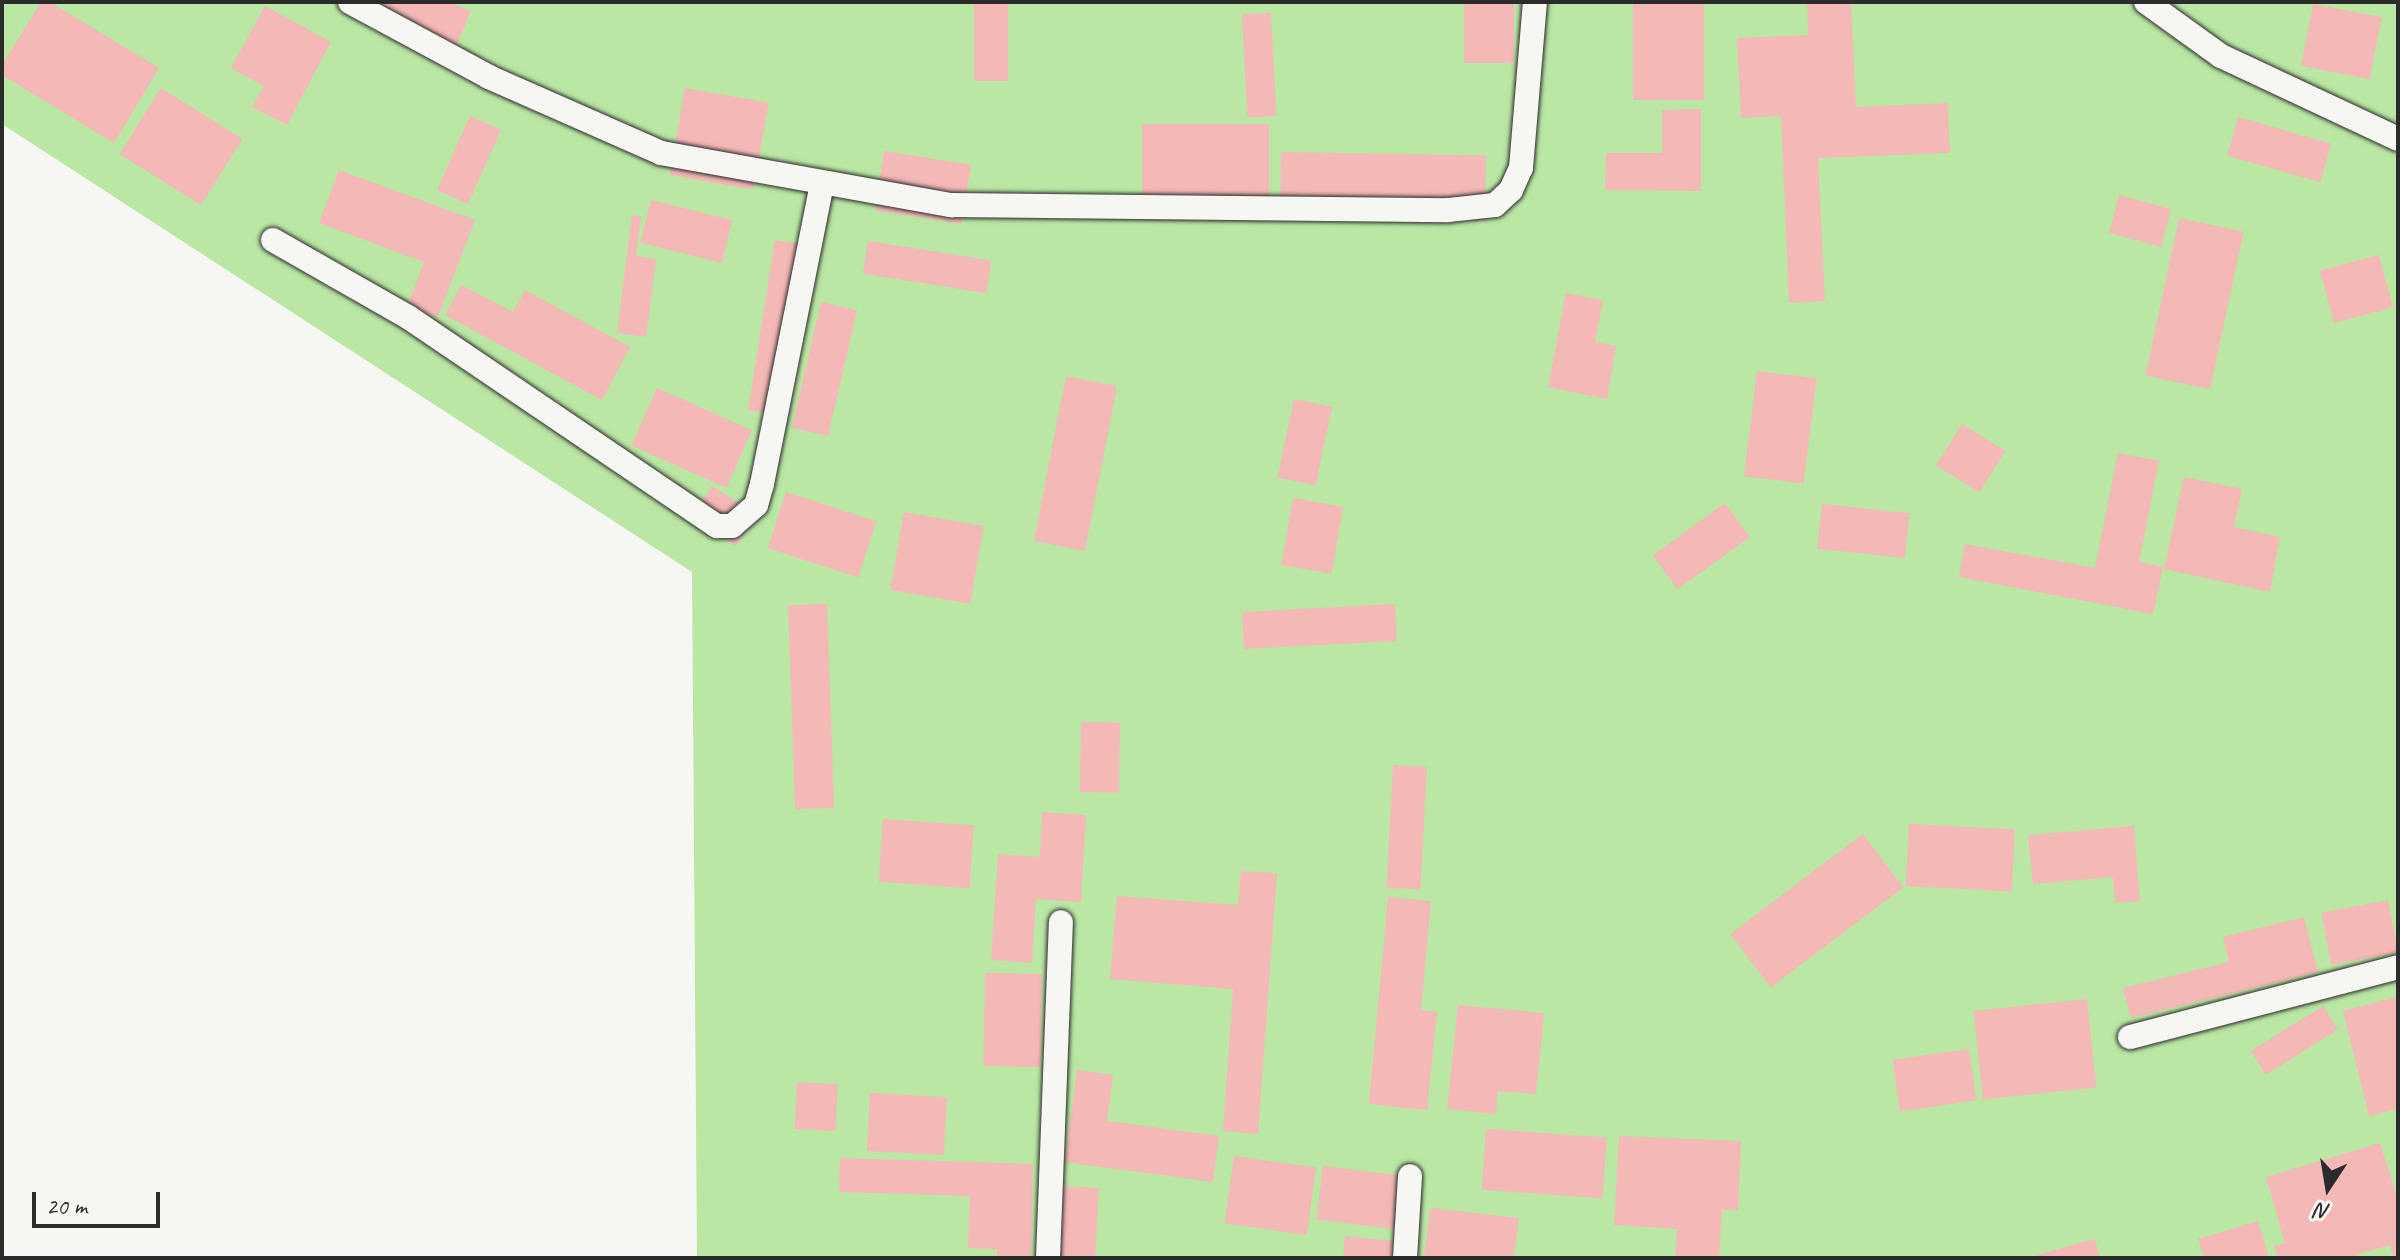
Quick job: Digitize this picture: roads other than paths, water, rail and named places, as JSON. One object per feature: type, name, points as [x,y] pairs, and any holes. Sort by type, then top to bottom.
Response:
[{"type":"lane","points":[[350,2],[489,77],[661,153],[951,205],[1448,210],[1495,205],[1511,190],[1521,168],[1535,2]]},
{"type":"lane","points":[[2146,2],[2221,56],[2398,139]]},
{"type":"lane","points":[[273,240],[408,317],[717,526],[732,526],[756,505],[762,484],[822,183]]},
{"type":"lane","points":[[1048,1258],[1061,922]]},
{"type":"lane","points":[[2130,1037],[2398,967]]},
{"type":"lane","points":[[1405,1258],[1410,1176]]}]
